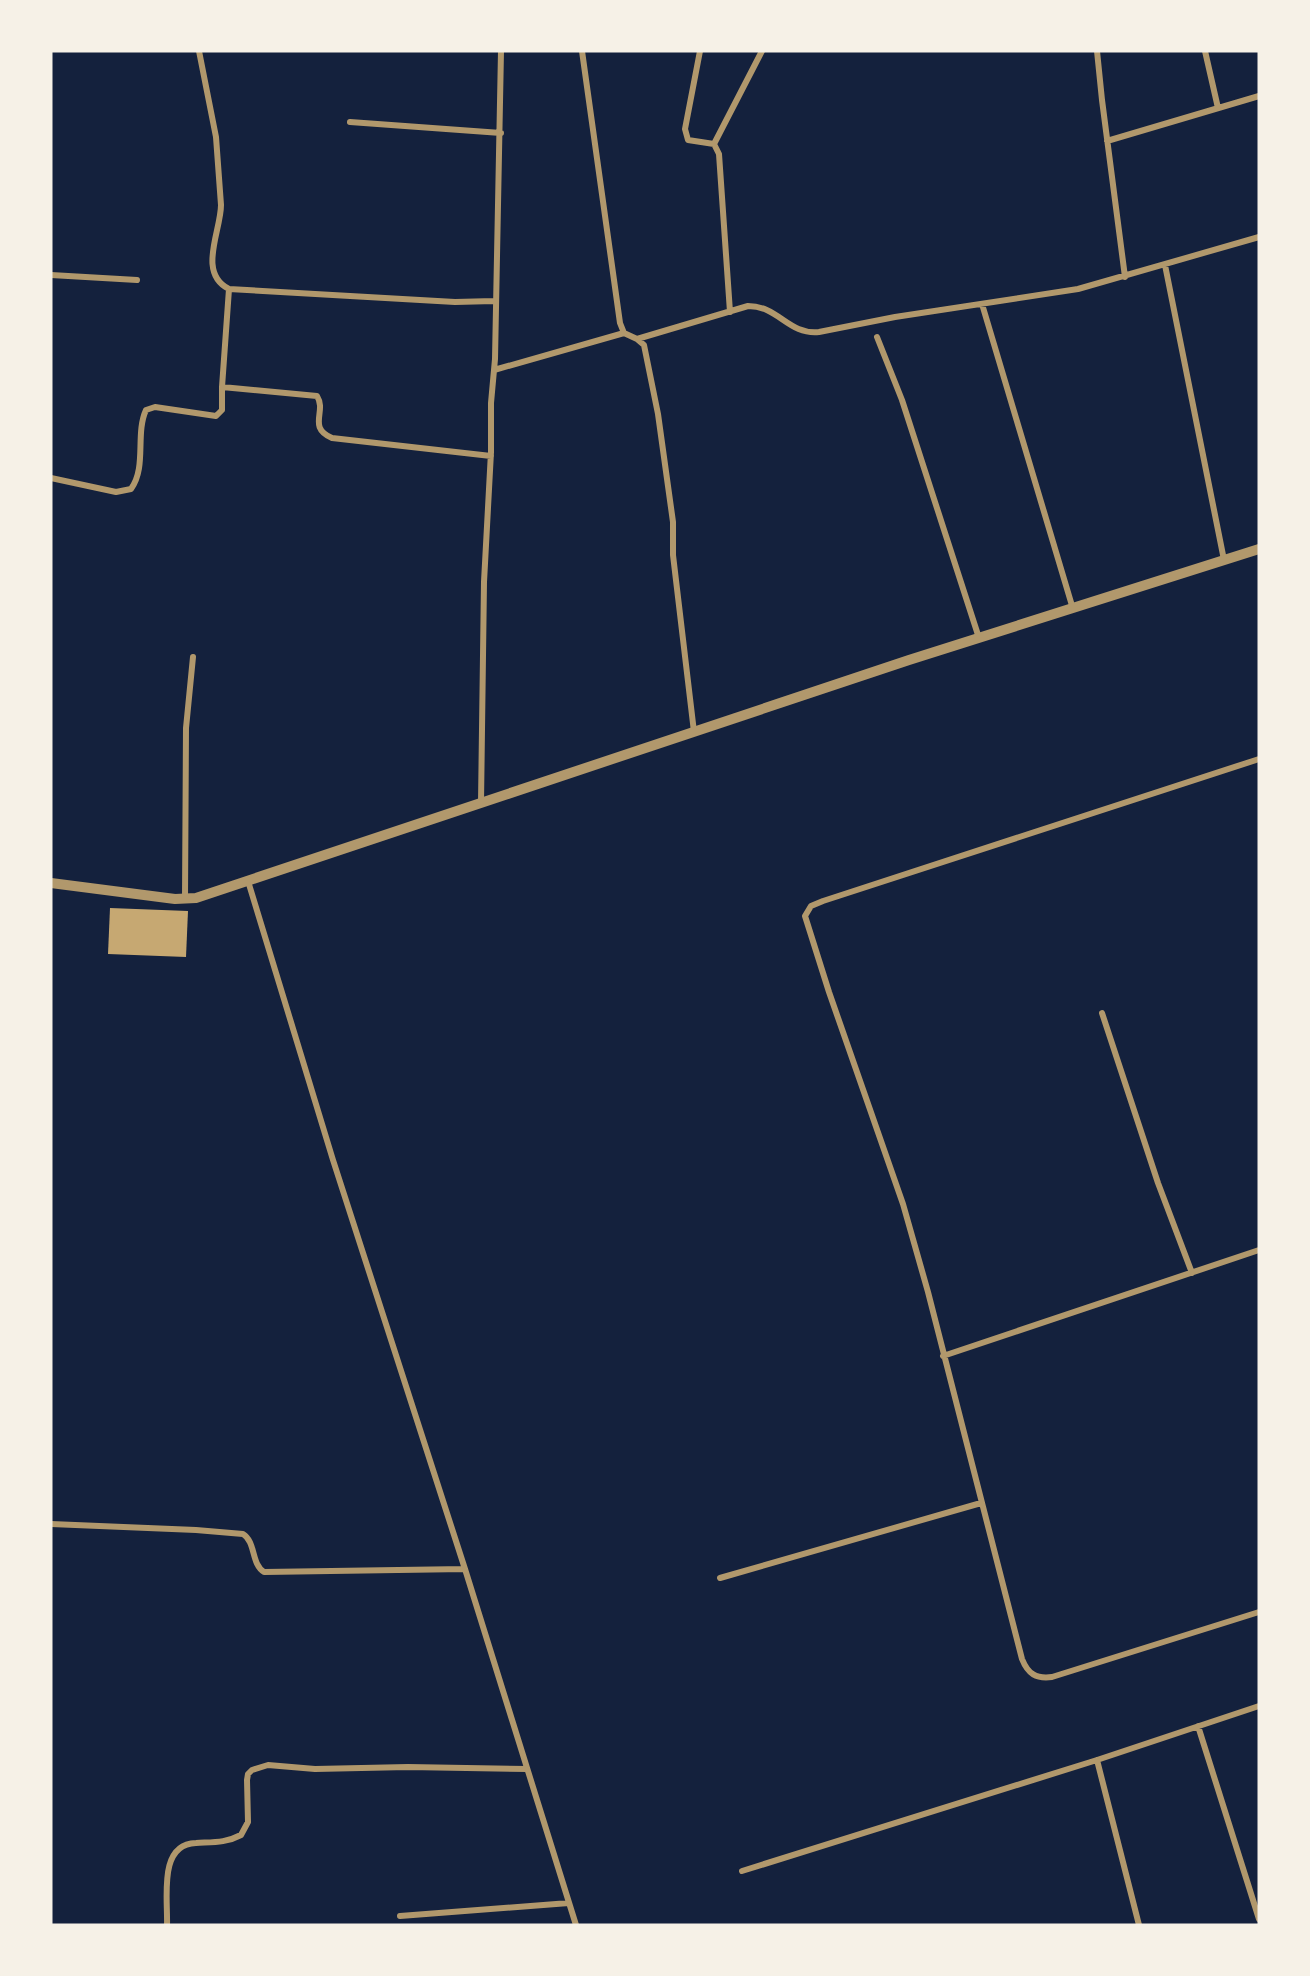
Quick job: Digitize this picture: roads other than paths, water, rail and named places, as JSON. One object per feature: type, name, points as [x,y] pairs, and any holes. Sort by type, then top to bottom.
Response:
[{"type":"street","points":[[199,51],[216,137],[221,214],[215,236],[213,268],[215,278],[220,285],[229,289],[455,302],[494,301]]},
{"type":"street","points":[[481,803],[484,582],[491,456],[490,403],[494,370],[501,51]]},
{"type":"street","points":[[582,51],[618,311],[624,333]]},
{"type":"street","points":[[700,51],[685,129],[686,135],[692,142],[714,144]]},
{"type":"street","points":[[730,312],[720,161],[714,144],[762,51]]},
{"type":"street","points":[[1097,51],[1125,277]]},
{"type":"street","points":[[1205,51],[1218,108]]},
{"type":"street","points":[[1107,141],[1259,96]]},
{"type":"street","points":[[350,122],[501,133]]},
{"type":"street","points":[[637,339],[748,306],[766,308],[790,325],[808,333],[1078,289],[1259,237]]},
{"type":"street","points":[[1165,265],[1224,560]]},
{"type":"street","points":[[51,275],[137,280]]},
{"type":"street","points":[[51,478],[116,492],[131,489],[138,475],[142,424],[146,410],[155,407],[216,416],[222,410],[229,289]]},
{"type":"street","points":[[982,304],[1072,609]]},
{"type":"street","points":[[494,370],[624,333],[644,345],[669,485],[673,522],[673,555],[694,732]]},
{"type":"street","points":[[877,337],[902,400],[979,638]]},
{"type":"street","points":[[222,387],[317,396],[320,400],[320,429],[332,438],[491,456]]},
{"type":"street","points":[[51,883],[186,899],[196,898],[979,638],[1259,549]]},
{"type":"street","points":[[186,899],[186,728],[193,657]]},
{"type":"street","points":[[1259,759],[823,901],[811,906],[805,916],[903,1204],[1026,1670],[1033,1676],[1052,1677],[1259,1612]]},
{"type":"street","points":[[248,881],[337,1171],[576,1925]]},
{"type":"street","points":[[1102,1013],[1158,1184],[1192,1273]]},
{"type":"street","points":[[943,1356],[1259,1250]]},
{"type":"street","points":[[720,1578],[981,1503]]},
{"type":"street","points":[[51,1524],[243,1534],[250,1541],[258,1567],[264,1572],[465,1569]]},
{"type":"street","points":[[742,1871],[1097,1760],[1259,1706]]},
{"type":"street","points":[[1198,1726],[1259,1919]]},
{"type":"street","points":[[1097,1760],[1139,1925]]},
{"type":"street","points":[[167,1925],[168,1867],[171,1856],[186,1844],[220,1843],[242,1835],[248,1822],[248,1774],[259,1766],[315,1770],[408,1767],[527,1769]]},
{"type":"street","points":[[400,1916],[568,1903]]}]
